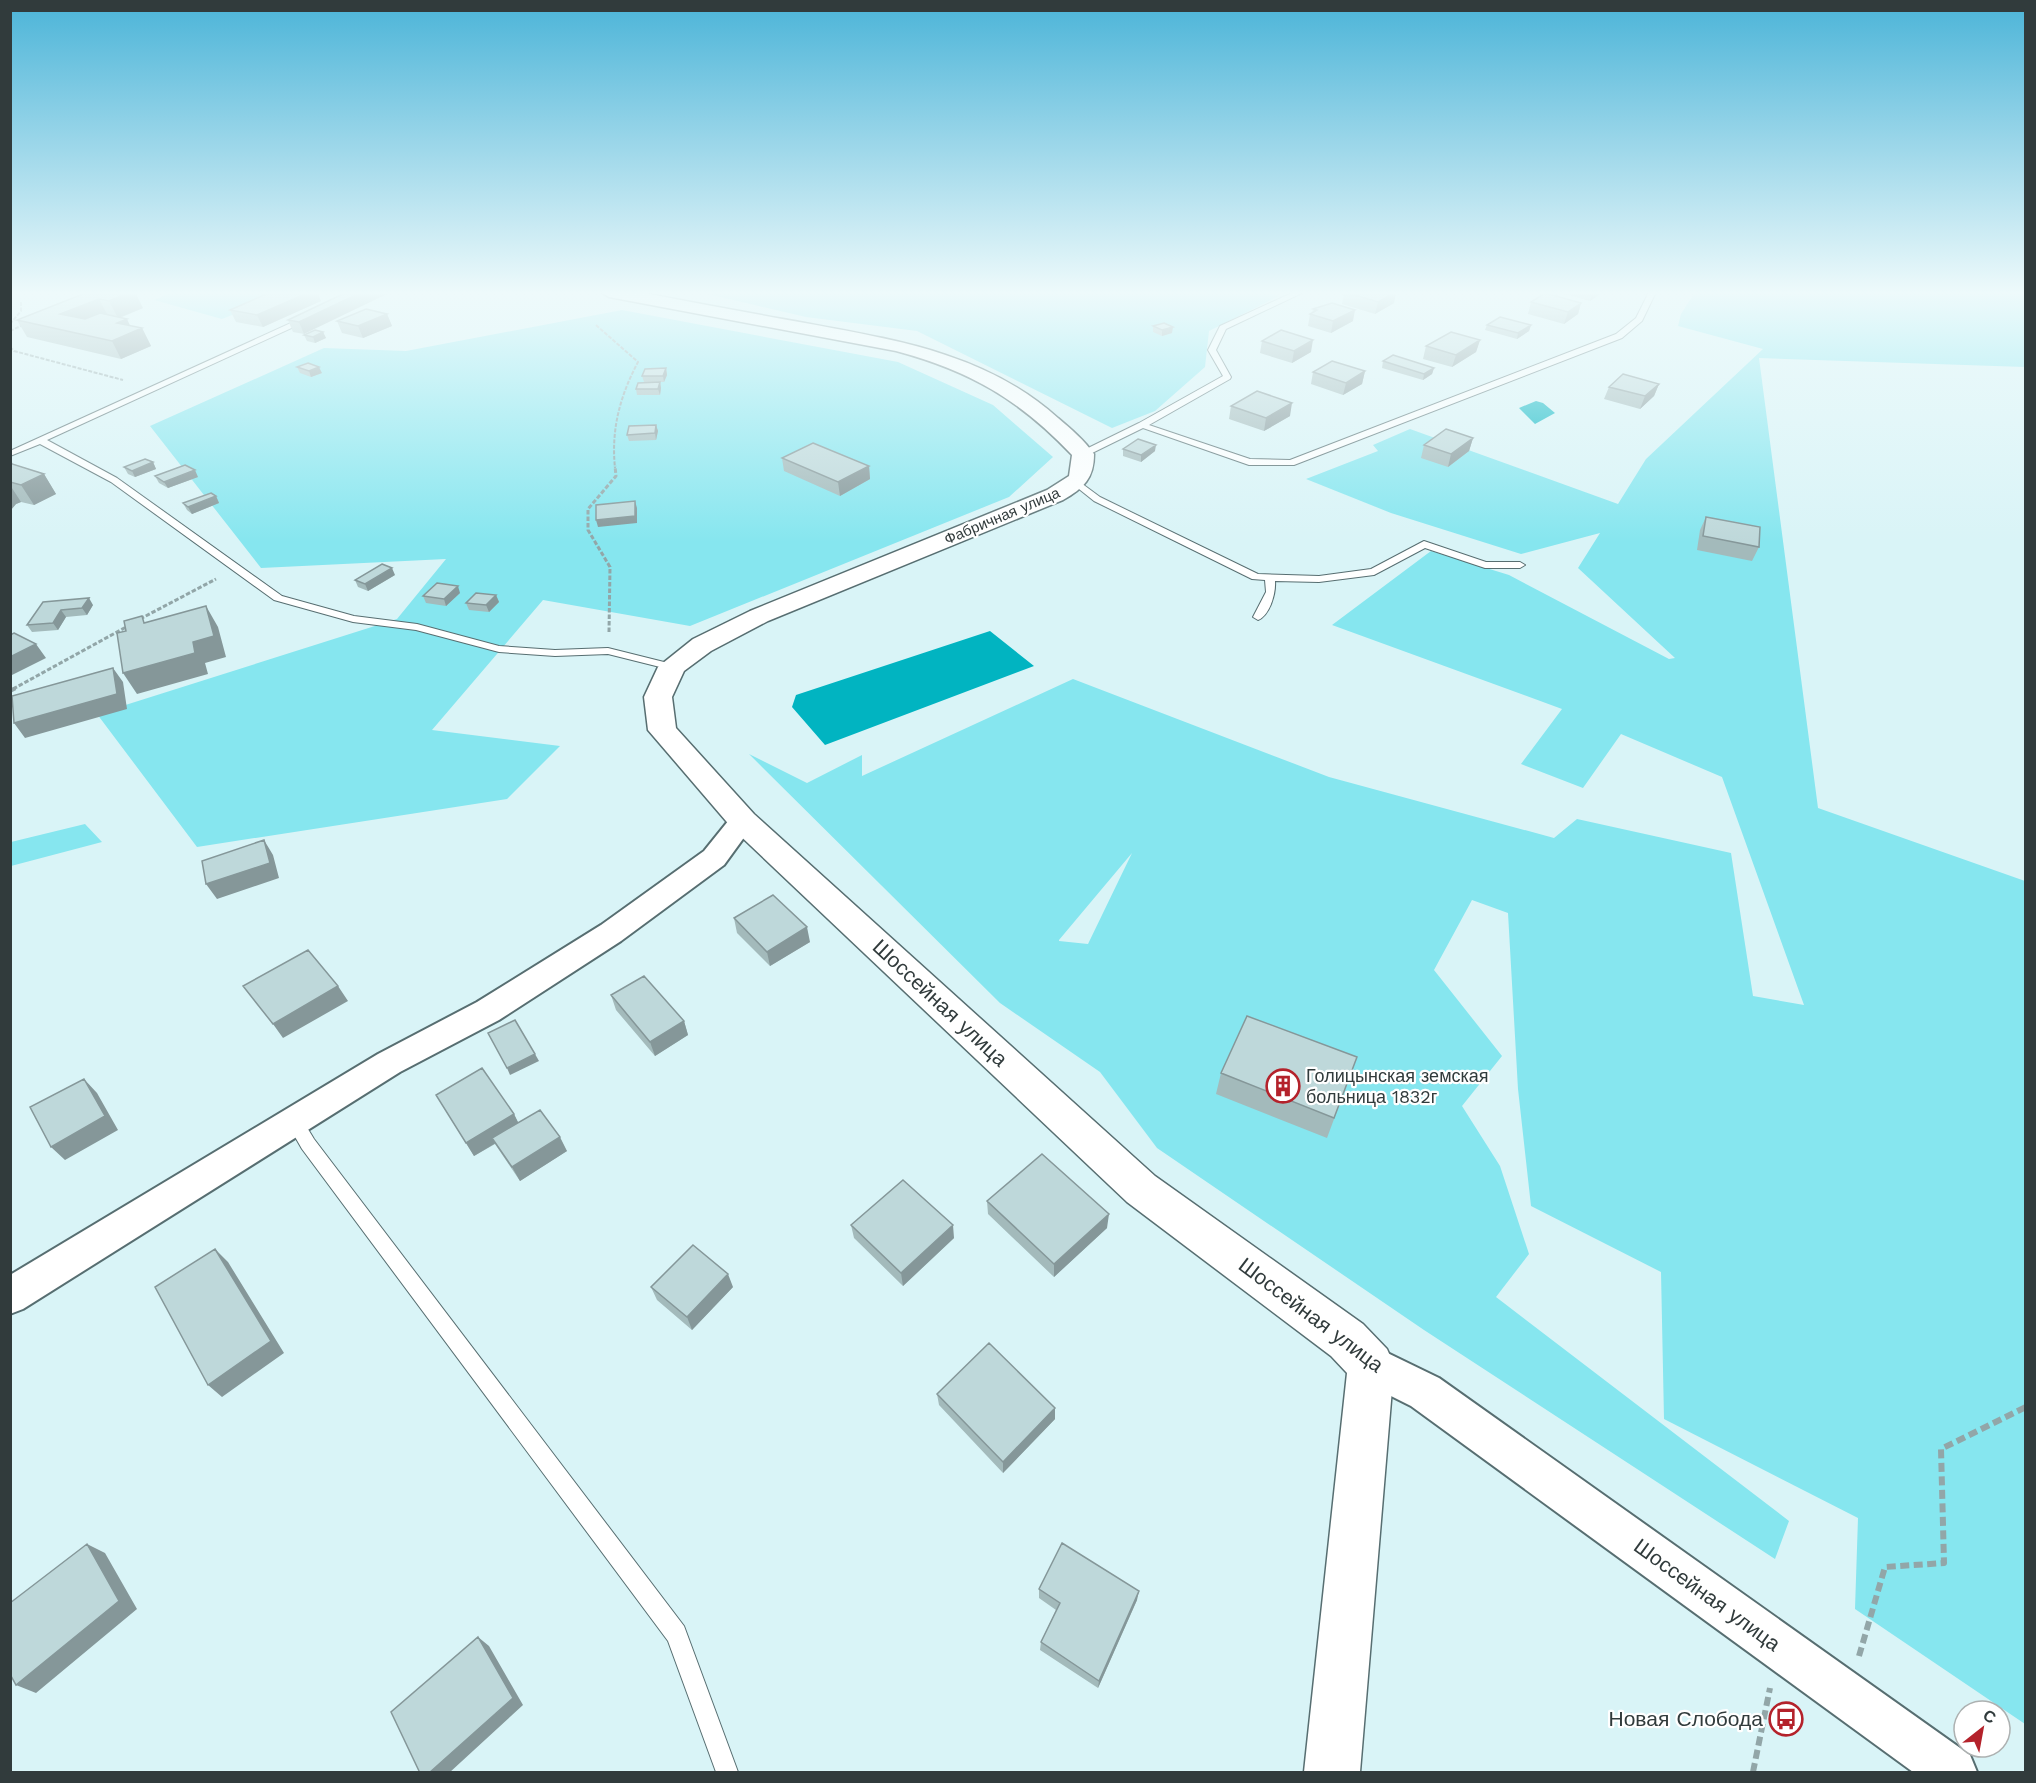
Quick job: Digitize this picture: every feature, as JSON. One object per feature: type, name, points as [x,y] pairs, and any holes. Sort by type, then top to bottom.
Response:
[{"type":"street","points":[[983,375],[1010,391],[1046,419],[1083,454]]},
{"type":"street","name":"Фабричная улица","points":[[743,821],[662,730],[658,697],[672,667],[702,645],[759,616],[1055,495],[1077,483],[1084,470],[1083,454]]},
{"type":"street","points":[[10,1296],[389,1063],[488,1011],[611,933],[714,858],[743,821]]},
{"type":"street","name":"Шоссейная улица","points":[[743,821],[1140,1189],[1347,1340],[1371,1365],[1425,1392],[1953,1773]]},
{"type":"street","points":[[1332,1773],[1371,1365]]},
{"type":"lane","points":[[10,454],[183,375]]},
{"type":"lane","points":[[1083,454],[1142,425],[1227,377],[1226,375]]},
{"type":"lane","points":[[1142,425],[1249,462],[1291,463],[1518,375]]},
{"type":"lane","points":[[40,440],[114,480],[278,598],[353,619],[417,627],[499,649],[555,653],[608,651],[672,667]]},
{"type":"lane","points":[[1077,483],[1097,499],[1256,577],[1319,579],[1374,572],[1424,544],[1485,565],[1520,565]]},
{"type":"lane","points":[[1258,617],[1271,592],[1269,578]]},
{"type":"lane","points":[[294,1121],[308,1144],[676,1634],[727,1773]]},
{"type":"path","points":[[102,375],[152,389]]},
{"type":"path","points":[[608,651],[610,567],[588,530],[588,509],[616,476],[612,444],[622,391],[631,375]]},
{"type":"path","points":[[139,620],[237,567]]},
{"type":"path","points":[[10,691],[129,625]]},
{"type":"path","points":[[1847,1696],[1885,1567],[1944,1563],[1941,1449],[2025,1407]]},
{"type":"path","points":[[1753,1773],[1772,1682]]},
{"type":"shaded area","points":[[263,375],[927,375],[993,405],[1053,457],[1009,497],[690,626],[543,600],[432,730],[560,746],[507,799],[197,847],[97,714],[397,619],[446,559],[261,568],[150,426]]},
{"type":"shaded area","points":[[1006,375],[1196,375],[1155,411],[1112,428]]},
{"type":"shaded area","points":[[1735,375],[1761,375],[1818,808],[2025,881],[2025,1724],[2012,1715],[2012,1699],[1988,1699],[1855,1609],[1858,1518],[1664,1419],[1661,1272],[1531,1206],[1518,1089],[1508,913],[1472,900],[1434,970],[1502,1056],[1462,1106],[1500,1166],[1529,1254],[1496,1297],[1789,1521],[1775,1559],[1424,1330],[1157,1148],[1100,1072],[1000,1003],[749,754],[807,783],[862,755],[862,776],[1073,679],[1329,777],[1554,838],[1577,819],[1731,853],[1753,996],[1804,1005],[1722,777],[1621,734],[1583,788],[1521,764],[1562,709],[1332,625],[1431,551],[1509,575],[1669,659],[1675,658],[1578,568],[1600,533],[1521,554],[1391,513],[1306,479],[1378,451],[1373,445],[1410,429],[1618,504],[1646,459]],"holes":[[[1132,853],[1088,944],[1059,940]]]},
{"type":"shaded area","points":[[1536,401],[1543,403],[1555,413],[1535,424],[1519,408]]},
{"type":"shaded area","points":[[990,631],[1034,666],[825,745],[792,707],[796,695]]},
{"type":"shaded area","points":[[85,824],[102,842],[11,866],[11,842]]},
{"type":"building","points":[[1323,375],[1358,375],[1346,383]]},
{"type":"building","points":[[1622,375],[1659,384],[1645,396],[1609,387]]},
{"type":"building","points":[[660,382],[658,389],[636,389],[638,383]]},
{"type":"building","points":[[1257,391],[1292,403],[1266,418],[1231,406]]},
{"type":"building","points":[[656,425],[655,433],[627,435],[629,426]]},
{"type":"building","points":[[1446,429],[1473,438],[1451,454],[1424,445]]},
{"type":"building","points":[[1138,439],[1156,445],[1141,455],[1123,449]]},
{"type":"building","points":[[813,443],[869,466],[838,482],[782,458]]},
{"type":"building","points":[[145,459],[153,462],[132,471],[124,467]]},
{"type":"building","points":[[10,460],[12,464],[44,474],[21,485],[10,482]]},
{"type":"building","points":[[185,465],[195,470],[164,482],[155,476]]},
{"type":"building","points":[[211,493],[216,496],[188,507],[183,503]]},
{"type":"building","points":[[635,501],[635,516],[596,520],[596,505]]},
{"type":"building","points":[[1706,517],[1760,527],[1759,547],[1703,536]]},
{"type":"building","points":[[382,564],[392,568],[365,584],[355,580]]},
{"type":"building","points":[[437,583],[458,586],[444,599],[423,596]]},
{"type":"building","points":[[476,593],[496,595],[486,605],[466,603]]},
{"type":"building","points":[[89,598],[82,608],[61,610],[53,623],[27,625],[43,602]]},
{"type":"building","points":[[206,606],[214,636],[193,642],[195,653],[123,673],[117,633],[126,631],[124,621],[142,616],[144,623]]},
{"type":"building","points":[[14,633],[36,644],[10,657],[10,635]]},
{"type":"building","points":[[113,668],[117,694],[14,723],[12,696]]},
{"type":"building","points":[[264,840],[270,863],[206,884],[202,861]]},
{"type":"building","points":[[773,895],[807,927],[767,952],[734,918]]},
{"type":"building","points":[[308,950],[338,986],[273,1024],[243,986]]},
{"type":"building","points":[[644,976],[684,1021],[650,1042],[611,995]]},
{"type":"building","name":"Голицынская земская больница 1832г","points":[[1247,1016],[1357,1057],[1334,1118],[1221,1073]]},
{"type":"building","points":[[515,1020],[535,1054],[507,1068],[488,1033]]},
{"type":"building","points":[[482,1068],[514,1114],[466,1143],[436,1095]]},
{"type":"building","points":[[84,1079],[105,1116],[51,1147],[30,1107]]},
{"type":"building","points":[[540,1110],[560,1137],[512,1167],[492,1138]]},
{"type":"building","points":[[1042,1154],[1109,1214],[1054,1264],[987,1201]]},
{"type":"building","points":[[903,1180],[953,1225],[901,1273],[851,1225]]},
{"type":"building","points":[[693,1245],[728,1274],[687,1317],[651,1287]]},
{"type":"building","points":[[215,1249],[271,1341],[208,1385],[155,1287]]},
{"type":"building","points":[[989,1343],[1055,1408],[1003,1462],[937,1394]]},
{"type":"building","points":[[1062,1543],[1139,1591],[1099,1681],[1041,1642],[1060,1603],[1039,1589]]},
{"type":"building","points":[[87,1544],[119,1601],[16,1685],[10,1674],[10,1603]]},
{"type":"building","points":[[478,1637],[513,1698],[429,1773],[420,1773],[391,1712]]},
{"type":"place","name":"Голицынская земская больница 1832г","points":[[1283,1086]]},
{"type":"place","name":"Новая Слобода","points":[[1786,1719]]}]
